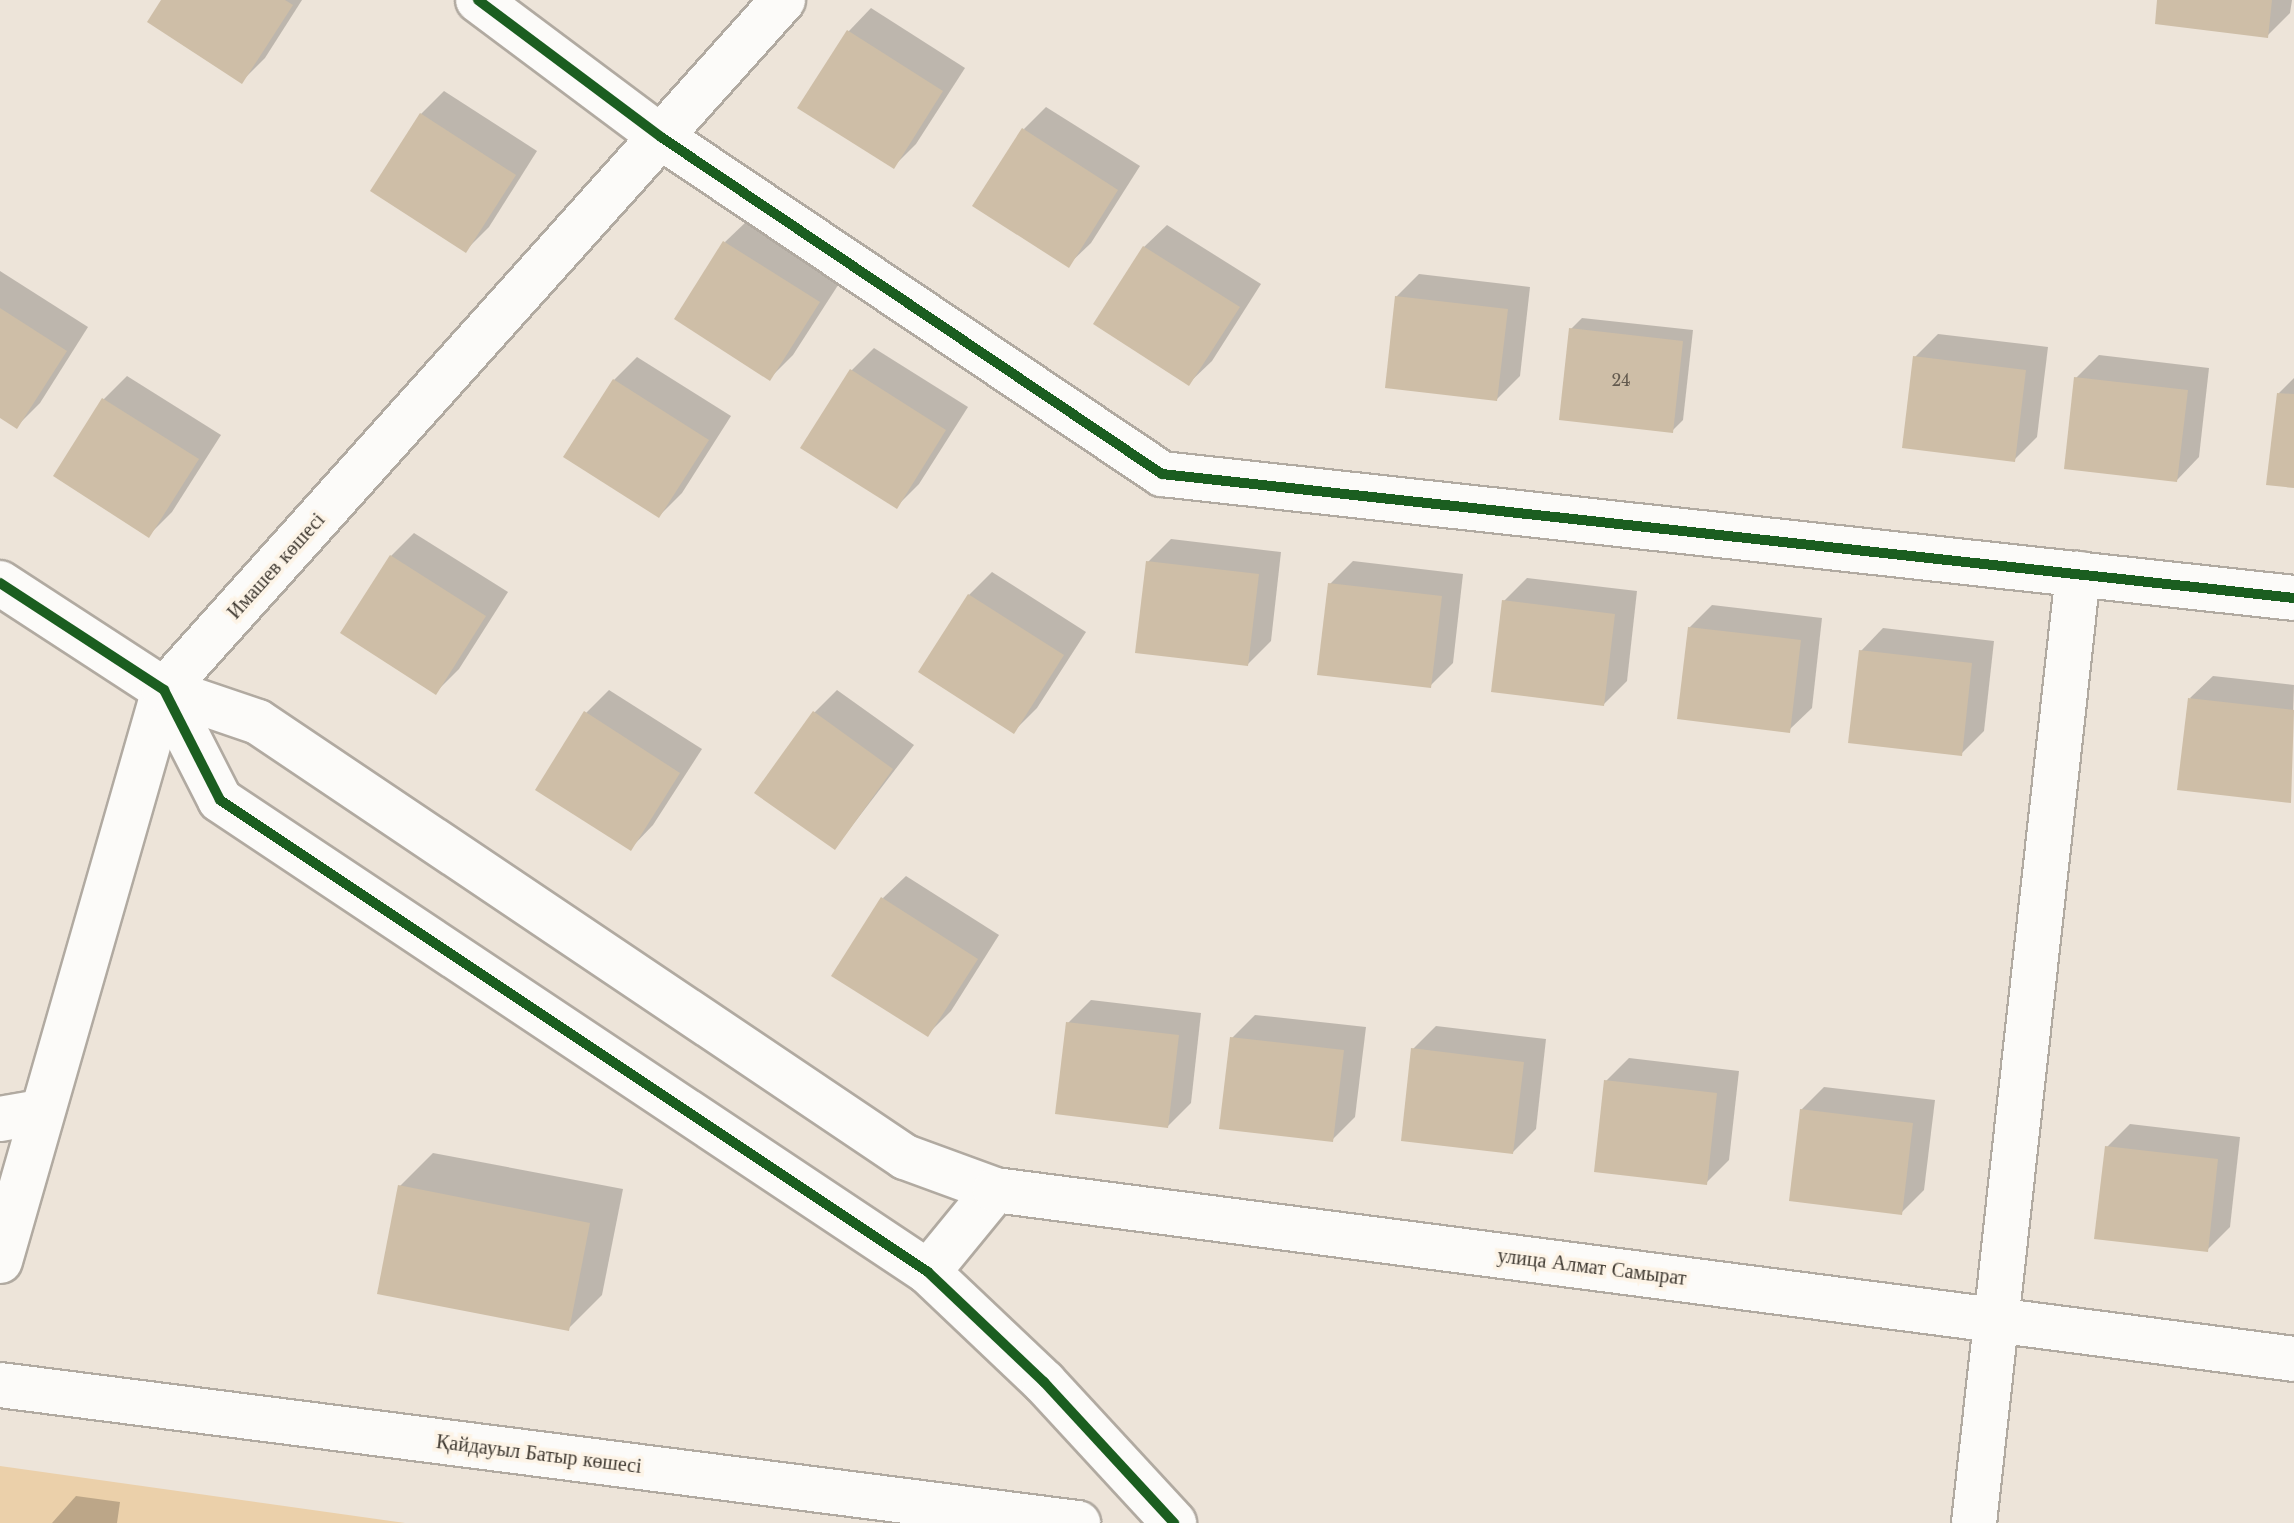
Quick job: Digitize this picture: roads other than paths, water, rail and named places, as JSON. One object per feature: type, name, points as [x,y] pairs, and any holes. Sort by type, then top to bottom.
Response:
[{"type":"street","points":[[478,0],[661,137],[1162,474],[2294,598]]},
{"type":"street","name":"Имашев көшесі","points":[[0,1261],[20,1115],[164,690],[783,0]]},
{"type":"street","points":[[1974,1523],[2078,574]]},
{"type":"street","name":"улица Алмат Самырат","points":[[0,583],[164,690],[258,722],[905,1157],[995,1190],[2294,1359]]},
{"type":"street","points":[[164,690],[220,800],[928,1272],[1044,1382],[1174,1523]]},
{"type":"street","points":[[928,1272],[995,1190]]},
{"type":"street","name":"Қайдауыл Батыр көшесі","points":[[0,1385],[1078,1523]]}]
